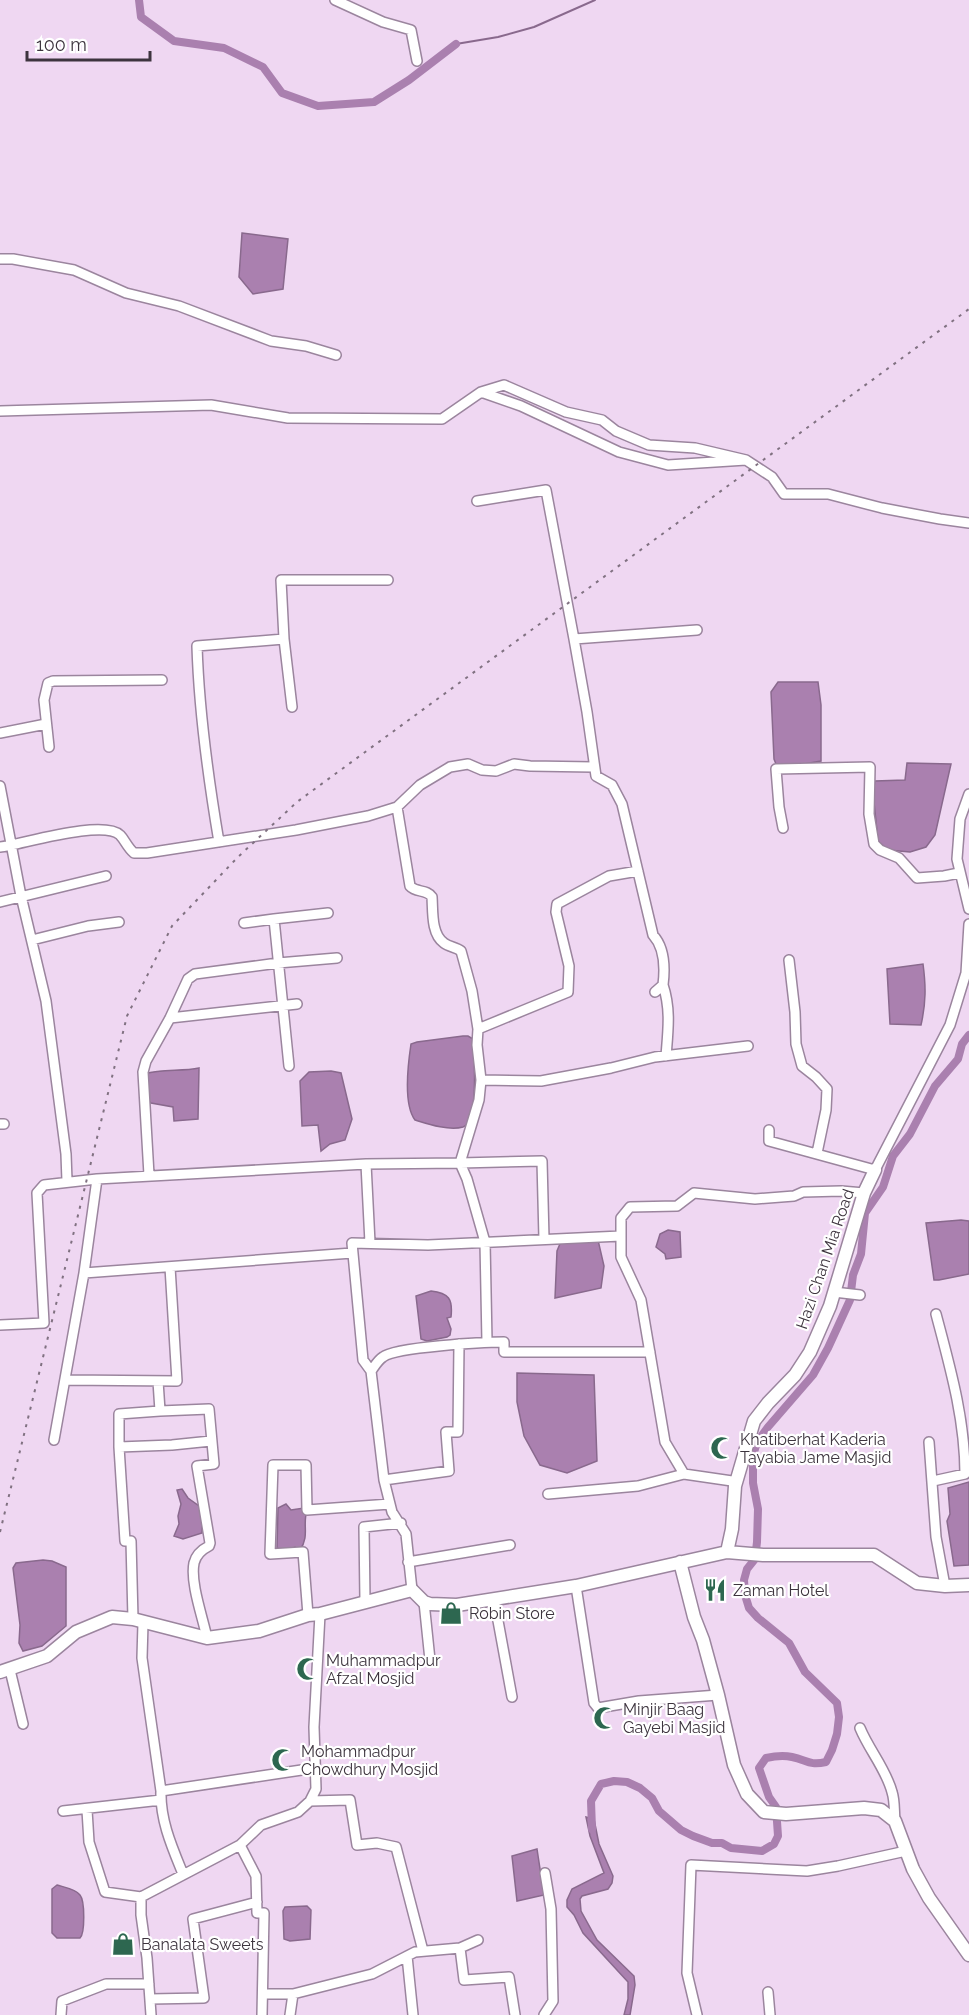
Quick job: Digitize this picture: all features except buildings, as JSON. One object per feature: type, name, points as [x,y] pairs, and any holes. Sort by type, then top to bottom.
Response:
[{"type":"street","points":[[335,0],[382,22],[411,30],[417,61]]},
{"type":"street","points":[[0,258],[74,270],[126,293],[179,306],[271,341],[306,346],[336,355]]},
{"type":"street","points":[[0,411],[211,405],[288,418],[442,419],[481,392],[504,385],[566,412],[602,420],[616,431],[649,445],[695,448],[746,460],[772,477],[784,494],[828,494],[882,508],[969,523]]},
{"type":"street","points":[[481,392],[521,406],[619,452],[668,465],[746,460]]},
{"type":"street","points":[[477,501],[546,490],[587,712],[593,768],[596,776],[612,785],[622,804],[653,935],[660,942],[663,985],[668,1001],[669,1019],[666,1056]]},
{"type":"street","points":[[292,707],[280,580],[388,580]]},
{"type":"street","points":[[574,639],[697,630]]},
{"type":"street","points":[[219,842],[202,732],[197,646],[284,639]]},
{"type":"street","points":[[49,747],[45,689],[48,683],[53,681],[162,680]]},
{"type":"street","points":[[0,733],[46,724]]},
{"type":"street","points":[[0,847],[57,834],[107,829],[120,834],[134,853],[219,842],[358,818],[397,807],[420,785],[450,767],[468,764],[482,770],[496,771],[514,764],[593,768]]},
{"type":"street","points":[[783,828],[776,769],[870,768],[869,814],[874,844],[880,850],[899,858],[917,878],[959,873]]},
{"type":"street","points":[[0,786],[21,896],[46,1001],[66,1154],[67,1181]]},
{"type":"street","points":[[969,794],[960,819],[957,837],[959,873],[969,909]]},
{"type":"street","points":[[397,807],[410,886],[430,894],[434,924],[440,940],[461,951],[472,991],[478,1029],[477,1045],[481,1080],[479,1100],[460,1163],[467,1179],[485,1242],[487,1342]]},
{"type":"street","points":[[478,1029],[568,992],[569,966],[556,912],[557,904],[609,876],[638,872]]},
{"type":"street","points":[[0,902],[106,876]]},
{"type":"street","points":[[244,923],[328,913]]},
{"type":"street","points":[[274,919],[290,1066]]},
{"type":"street","points":[[32,940],[119,921]]},
{"type":"street","points":[[769,1130],[769,1141],[875,1170],[950,1025],[967,973],[969,924]]},
{"type":"street","points":[[149,1175],[143,1072],[146,1061],[188,979],[195,974],[337,958]]},
{"type":"street","points":[[789,960],[796,1044],[802,1066],[826,1089],[826,1110],[817,1153]]},
{"type":"street","points":[[655,992],[663,985]]},
{"type":"street","points":[[170,1018],[297,1005]]},
{"type":"street","points":[[481,1080],[541,1081],[666,1056],[748,1046]]},
{"type":"street","points":[[0,1324],[44,1323],[37,1193],[44,1185],[67,1181],[366,1164],[542,1161],[544,1239]]},
{"type":"street","points":[[366,1164],[370,1243]]},
{"type":"street","name":"Hazi Chan Mia Road","points":[[727,1552],[732,1529],[735,1486],[754,1421],[795,1375],[810,1352],[834,1293],[864,1193],[875,1170]]},
{"type":"street","points":[[54,1440],[84,1273],[97,1179]]},
{"type":"street","points":[[684,1474],[665,1442],[641,1300],[621,1257],[621,1218],[630,1207],[677,1206],[694,1193],[754,1199],[794,1196],[803,1192],[864,1193]]},
{"type":"street","points":[[621,1236],[428,1245],[351,1243],[363,1360],[370,1371],[384,1480],[390,1504],[406,1534],[412,1590],[424,1602],[457,1605],[576,1586],[727,1552],[763,1555],[874,1555],[917,1583],[945,1586],[969,1585]]},
{"type":"street","points":[[84,1273],[352,1253]]},
{"type":"street","points":[[65,1380],[177,1381],[170,1267]]},
{"type":"street","points":[[834,1293],[860,1295]]},
{"type":"street","points":[[933,1481],[965,1474],[962,1422],[936,1314]]},
{"type":"street","points":[[370,1371],[384,1355],[487,1342],[504,1342],[504,1352],[650,1352]]},
{"type":"street","points":[[384,1480],[449,1471],[446,1432],[458,1432],[459,1344]]},
{"type":"street","points":[[158,1381],[160,1411]]},
{"type":"street","points":[[183,1874],[166,1832],[142,1658],[131,1541],[125,1541],[119,1414],[209,1409],[214,1464],[197,1466],[210,1543],[199,1553],[194,1562],[196,1586],[207,1638]]},
{"type":"street","points":[[119,1448],[211,1441]]},
{"type":"street","points":[[929,1442],[936,1537],[945,1586]]},
{"type":"street","points":[[87,1810],[89,1842],[105,1892],[141,1897],[240,1845],[261,1825],[298,1812],[310,1801],[316,1789],[314,1614],[303,1552],[270,1554],[273,1465],[306,1465],[307,1510],[390,1504]]},
{"type":"street","points":[[548,1494],[638,1486],[684,1474],[732,1481],[735,1486]]},
{"type":"street","points":[[365,1602],[364,1527],[400,1523]]},
{"type":"street","points":[[408,1562],[510,1545]]},
{"type":"street","points":[[680,1562],[718,1695],[734,1765],[747,1794],[764,1812],[786,1814],[864,1808],[881,1810],[895,1821]]},
{"type":"street","points":[[576,1586],[586,1663],[594,1703],[598,1708],[639,1701],[718,1695]]},
{"type":"street","points":[[22,1724],[5,1671],[47,1656],[76,1632],[112,1617],[207,1638],[259,1631],[314,1614],[412,1590]]},
{"type":"street","points":[[494,1599],[512,1697]]},
{"type":"street","points":[[424,1602],[430,1659]]},
{"type":"street","points":[[860,1728],[892,1793],[895,1821],[913,1869],[929,1898],[969,1955]]},
{"type":"street","points":[[63,1811],[87,1810],[315,1768]]},
{"type":"street","points":[[310,1801],[350,1800],[357,1845],[377,1843],[396,1847],[423,1951]]},
{"type":"street","points":[[240,1845],[256,1876],[257,1913],[264,1913],[262,2015]]},
{"type":"street","points":[[697,2015],[687,1973],[691,1865],[807,1871],[906,1851]]},
{"type":"street","points":[[544,2015],[553,2001],[551,1909],[545,1873]]},
{"type":"street","points":[[141,1897],[151,2015]]},
{"type":"street","points":[[150,1999],[204,1998],[193,1919],[257,1902]]},
{"type":"street","points":[[263,1994],[293,1994],[372,1974],[415,1952],[460,1948],[478,1940]]},
{"type":"street","points":[[460,1948],[465,1980],[509,1977],[515,2015]]},
{"type":"street","points":[[407,1956],[413,2015]]},
{"type":"street","points":[[61,2015],[62,2001],[106,1984],[150,1984]]},
{"type":"street","points":[[768,1992],[770,2015]]},
{"type":"street","points":[[290,2015],[293,1994]]},
{"type":"shaded area","points":[[242,233],[288,239],[283,289],[253,294],[239,277]]},
{"type":"shaded area","points":[[778,682],[818,682],[821,705],[821,761],[804,764],[776,764],[771,692]]},
{"type":"shaded area","points":[[907,763],[951,764],[935,835],[926,847],[910,852],[888,850],[878,841],[873,792],[875,781],[905,780]]},
{"type":"shaded area","points":[[923,964],[925,994],[921,1025],[890,1024],[887,969]]},
{"type":"shaded area","points":[[463,1036],[473,1039],[474,1047],[473,1101],[468,1122],[463,1127],[451,1128],[415,1120],[411,1113],[408,1094],[411,1044]]},
{"type":"shaded area","points":[[199,1068],[198,1119],[174,1121],[173,1107],[151,1103],[145,1097],[145,1074]]},
{"type":"shaded area","points":[[309,1072],[341,1073],[352,1119],[345,1140],[330,1144],[321,1151],[318,1125],[302,1126],[300,1081]]},
{"type":"shaded area","points":[[969,1221],[969,1274],[934,1280],[926,1223]]},
{"type":"shaded area","points":[[668,1230],[680,1232],[681,1257],[666,1259],[665,1254],[656,1247],[660,1234]]},
{"type":"shaded area","points":[[562,1239],[598,1240],[604,1266],[601,1288],[555,1298],[557,1251]]},
{"type":"shaded area","points":[[431,1291],[446,1295],[450,1301],[451,1317],[447,1318],[451,1329],[447,1337],[427,1341],[421,1339],[416,1296]]},
{"type":"shaded area","points":[[517,1373],[594,1375],[597,1461],[567,1473],[540,1465],[524,1436],[517,1402]]},
{"type":"shaded area","points":[[969,1482],[969,1565],[954,1566],[947,1521],[950,1514],[948,1488]]},
{"type":"shaded area","points":[[182,1489],[188,1498],[199,1506],[202,1515],[202,1533],[183,1539],[174,1536],[179,1524],[181,1504],[177,1490]]},
{"type":"shaded area","points":[[286,1504],[291,1510],[304,1508],[307,1511],[305,1540],[300,1550],[295,1547],[285,1551],[277,1548],[278,1508]]},
{"type":"shaded area","points":[[43,1560],[66,1567],[66,1626],[42,1646],[23,1651],[19,1643],[20,1625],[13,1568],[16,1563]]},
{"type":"shaded area","points":[[586,1817],[594,1819],[599,1844],[613,1876],[608,1889],[582,1896],[581,1911],[597,1940],[634,1976],[635,1985],[630,2015],[624,2015],[628,1999],[628,1982],[583,1933],[567,1907],[567,1900],[572,1889],[604,1873],[590,1836]]},
{"type":"shaded area","points":[[537,1849],[544,1895],[517,1901],[512,1856]]},
{"type":"shaded area","points":[[57,1885],[76,1891],[82,1898],[84,1924],[80,1938],[57,1938],[52,1933],[52,1889]]},
{"type":"shaded area","points":[[307,1906],[311,1910],[310,1939],[290,1941],[284,1939],[283,1911],[285,1907]]},
{"type":"waterway","points":[[139,0],[141,17],[174,41],[224,48],[263,67],[282,93],[318,106],[374,102],[409,80],[456,44]]},
{"type":"waterway","points":[[456,44],[498,37],[534,27],[595,0]]},
{"type":"waterway","points":[[592,1829],[591,1801],[601,1784],[614,1781],[627,1782],[640,1788],[652,1798],[659,1811],[681,1830],[731,1848],[762,1851],[774,1844],[778,1836],[776,1807],[769,1797],[759,1768],[766,1758],[776,1756],[792,1757],[812,1763],[826,1762],[832,1750],[839,1717],[837,1703],[805,1672],[789,1643],[749,1608],[745,1595],[744,1580],[747,1569],[755,1559],[757,1542],[758,1509],[753,1483],[753,1456],[757,1442],[813,1375],[828,1348],[850,1300],[853,1275],[861,1254],[865,1213],[883,1187],[893,1156],[910,1134],[935,1086],[958,1059],[962,1044],[969,1035]]},
{"type":"railway","points":[[0,1532],[127,1016],[172,926],[238,857],[297,802],[969,309]]},
{"type":"place","name":"Khatiberhat Kaderia Tayabia Jame Masjid","points":[[722,1448]]},
{"type":"place","name":"Zaman Hotel","points":[[715,1590]]},
{"type":"place","name":"Robin Store","points":[[451,1613]]},
{"type":"place","name":"Muhammadpur Afzal Mosjid","points":[[308,1669]]},
{"type":"place","name":"Minjir Baag Gayebi Masjid","points":[[605,1718]]},
{"type":"place","name":"Mohammadpur Chowdhury Mosjid","points":[[283,1760]]},
{"type":"place","name":"Banalata Sweets","points":[[123,1944]]}]
